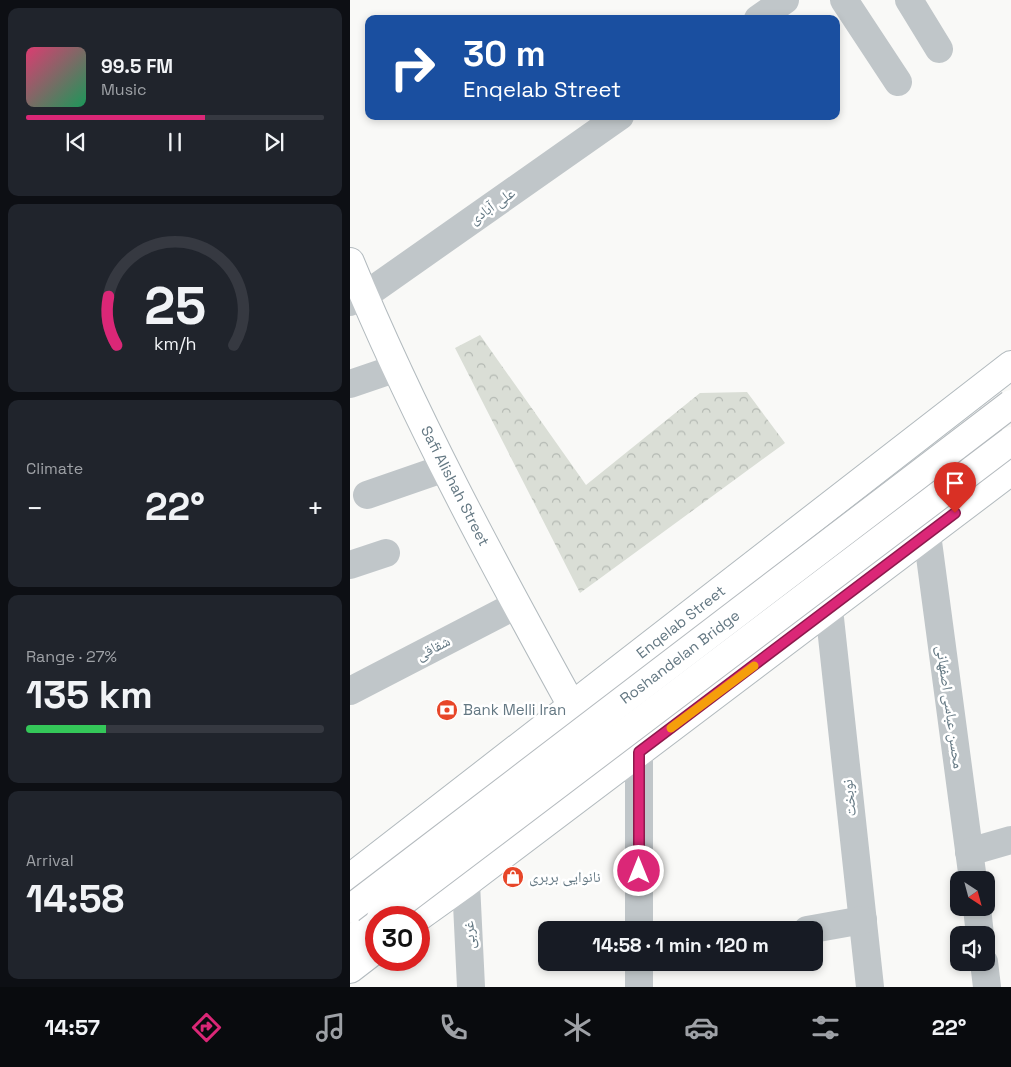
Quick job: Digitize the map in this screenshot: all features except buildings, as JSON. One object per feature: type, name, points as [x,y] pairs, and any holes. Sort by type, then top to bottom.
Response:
[{"type":"main road","name":"Safi Alishah Street","points":[[350,262],[357,299],[397,368],[445,468],[516,605],[572,706]]},
{"type":"main road","name":"Enqelab Street","points":[[350,878],[1011,365]]},
{"type":"main road","name":"Roshandelan Bridge","points":[[350,909],[1011,404]]},
{"type":"main road","name":"Roshandelan Bridge","points":[[397,906],[1011,441]]},
{"type":"main road","points":[[430,907],[464,884],[1011,471]]},
{"type":"main road","points":[[693,613],[690,631],[719,675],[739,677]]},
{"type":"main road","points":[[424,821],[418,834],[416,846],[422,866],[437,880],[464,884]]},
{"type":"main road","points":[[350,886],[403,906]]},
{"type":"main road","points":[[350,941],[365,929]]},
{"type":"main road","points":[[350,969],[365,957]]},
{"type":"street","points":[[764,15],[785,0]]},
{"type":"street","points":[[844,0],[898,82]]},
{"type":"street","points":[[909,0],[939,49]]},
{"type":"street","name":"علی آبادی","points":[[357,299],[614,120]]},
{"type":"street","points":[[350,384],[397,368]]},
{"type":"street","points":[[367,495],[445,468]]},
{"type":"street","name":"محسن عباسی اصفهانی","points":[[927,534],[972,871]]},
{"type":"street","points":[[350,565],[386,553]]},
{"type":"street","name":"شقاقی","points":[[350,691],[516,605]]},
{"type":"street","name":"نوبخت","points":[[829,608],[870,987]]},
{"type":"street","points":[[639,752],[639,921]]},
{"type":"street","points":[[969,852],[1011,840]]},
{"type":"street","name":"غربی","points":[[464,884],[471,987]]},
{"type":"street","points":[[823,927],[862,920]]},
{"type":"street","points":[[639,971],[639,987]]},
{"type":"street","points":[[985,971],[987,987]]},
{"type":"green space","points":[[480,335],[586,485],[700,393],[747,392],[785,443],[580,593],[455,348]]},
{"type":"slow traffic","points":[[671,728],[754,666]]},
{"type":"place","name":"Bank Melli Iran","points":[[447,710]]},
{"type":"place","name":"نانوایی بربری","points":[[513,877]]},
{"type":"route","points":[[639,871],[639,752],[955,513]]}]
